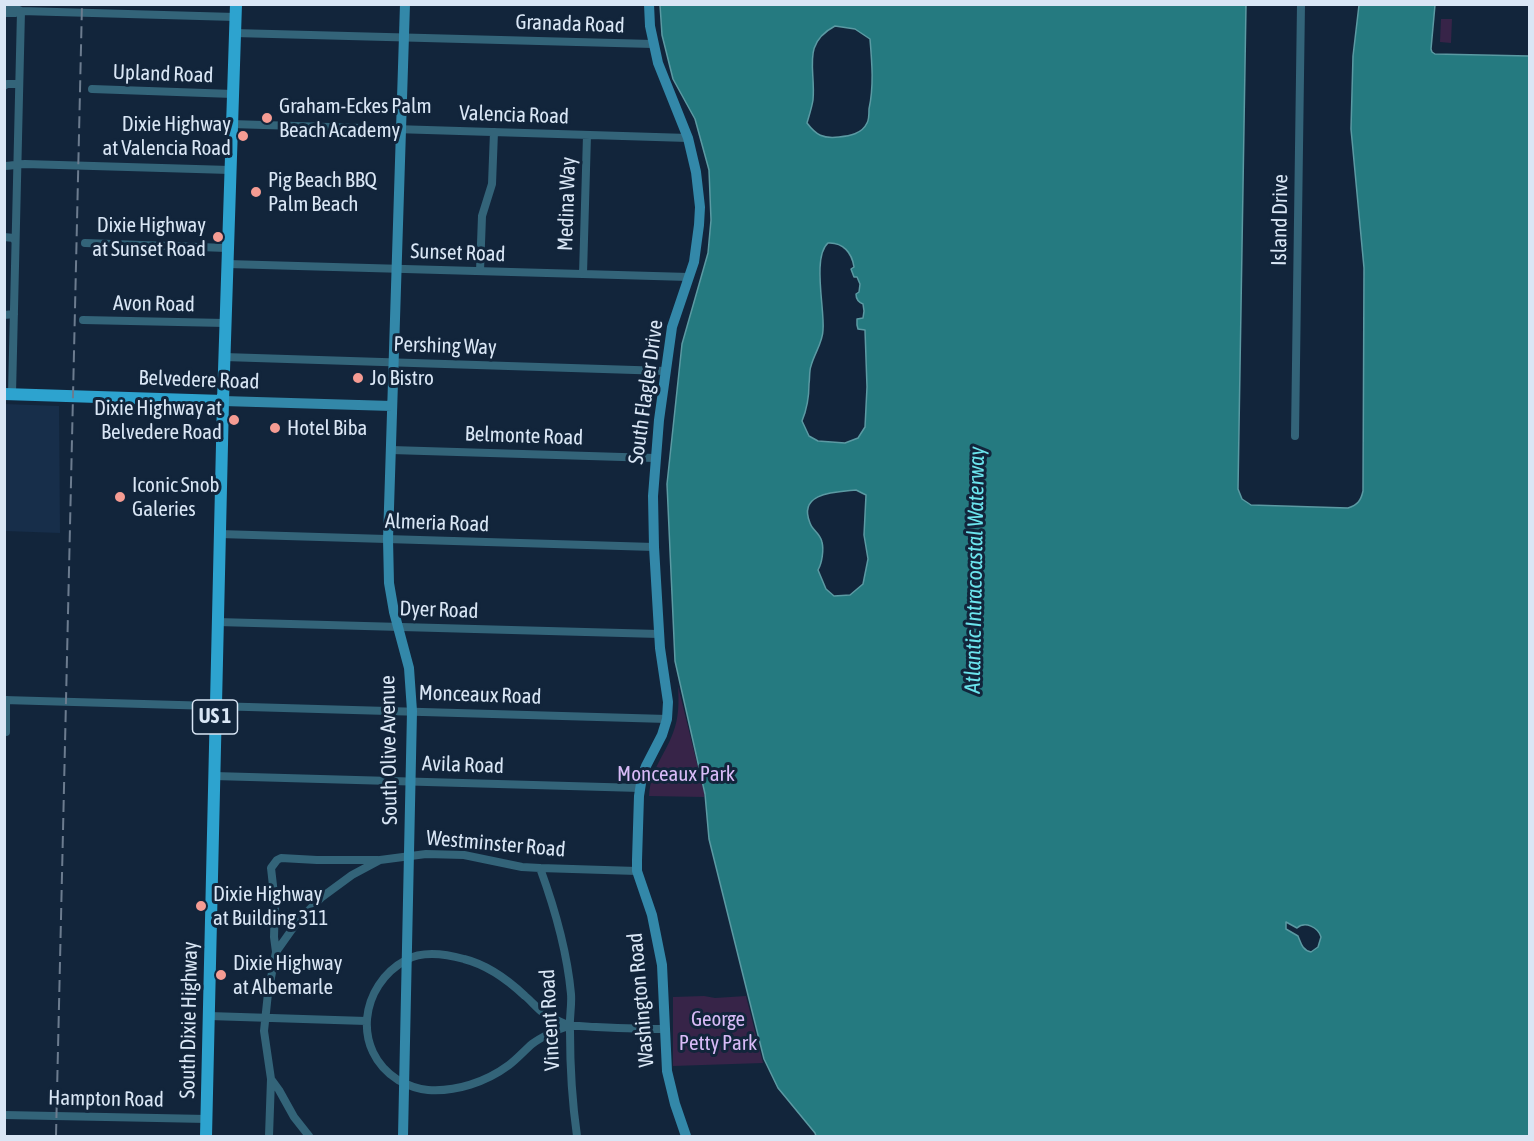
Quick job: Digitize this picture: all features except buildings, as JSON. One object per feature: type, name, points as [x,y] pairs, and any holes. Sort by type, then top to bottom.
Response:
[{"type":"main road","name":"South Dixie Highway","points":[[207,1137],[219,534],[236,11]]},
{"type":"main road","name":"Belvedere Road","points":[[8,394],[223,400]]},
{"type":"street","name":"South Olive Avenue","points":[[403,1137],[412,711],[411,681],[389,583],[388,539],[405,4]]},
{"type":"street","name":"South Flagler Drive","points":[[640,789],[646,766],[662,735],[667,719],[668,690],[659,634],[654,547],[655,458],[672,327],[689,277],[697,244],[700,207],[696,172],[688,138],[662,76],[653,44],[649,4]]},
{"type":"street","name":"Island Drive","points":[[1295,436],[1301,4]]},
{"type":"street","points":[[4,7],[12,7],[21,11]]},
{"type":"street","points":[[8,394],[14,317],[21,11]]},
{"type":"street","points":[[4,13],[21,11],[236,11]]},
{"type":"street","name":"Granada Road","points":[[234,33],[653,44]]},
{"type":"street","points":[[4,87],[7,84],[19,87]]},
{"type":"street","name":"Upland Road","points":[[92,89],[233,94]]},
{"type":"street","name":"Valencia Road","points":[[231,124],[688,138]]},
{"type":"street","points":[[480,271],[482,216],[492,184],[494,132]]},
{"type":"street","name":"Medina Way","points":[[583,274],[587,135]]},
{"type":"street","points":[[4,161],[13,161],[17,164]]},
{"type":"street","points":[[4,166],[17,164],[230,170]]},
{"type":"street","points":[[4,237],[14,238],[15,241]]},
{"type":"street","points":[[4,243],[15,241]]},
{"type":"street","points":[[85,243],[227,248]]},
{"type":"street","name":"Sunset Road","points":[[226,264],[689,277]]},
{"type":"street","points":[[4,317],[14,317]]},
{"type":"street","name":"Avon Road","points":[[83,320],[225,323]]},
{"type":"street","name":"Pershing Way","points":[[224,357],[666,371]]},
{"type":"street","name":"Belvedere Road","points":[[223,400],[392,406]]},
{"type":"street","name":"Belmonte Road","points":[[391,450],[655,458]]},
{"type":"street","name":"Almeria Road","points":[[219,534],[654,547]]},
{"type":"street","name":"Dyer Road","points":[[217,622],[659,634]]},
{"type":"street","points":[[5,700],[6,732]]},
{"type":"street","name":"Monceaux Road","points":[[5,700],[667,719]]},
{"type":"street","name":"Avila Road","points":[[214,776],[640,789]]},
{"type":"street","name":"Washington Road","points":[[640,789],[638,871],[652,915],[662,964],[667,1071],[686,1137]]},
{"type":"street","name":"Westminster Road","points":[[271,1079],[265,1018],[276,952],[298,921],[322,897],[351,875],[380,860],[426,854],[464,855],[522,867],[638,871]]},
{"type":"street","points":[[276,952],[271,868],[277,860],[287,857],[317,860],[380,860]]},
{"type":"street","name":"Vincent Road","points":[[540,868],[563,942],[571,994],[571,1083],[578,1137]]},
{"type":"street","points":[[570,1026],[534,1043],[510,1065],[482,1081],[452,1089],[428,1090],[404,1083],[392,1076],[378,1060],[369,1042],[366,1021],[377,987],[390,972],[407,959],[418,956],[450,955],[479,963],[510,982],[541,1011],[570,1026],[664,1029]]},
{"type":"street","points":[[209,1016],[366,1021]]},
{"type":"street","points":[[269,1137],[271,1079]]},
{"type":"street","points":[[271,1079],[309,1137]]},
{"type":"street","name":"Hampton Road","points":[[4,1115],[207,1119]]},
{"type":"shaded area","points":[[5,404],[59,406],[60,533],[5,531]]},
{"type":"green space","points":[[1441,19],[1452,19],[1451,43],[1440,42]]},
{"type":"green space","name":"Monceaux Park","points":[[678,686],[704,797],[649,796],[655,770],[675,727]]},
{"type":"green space","name":"George Petty Park","points":[[746,996],[763,1063],[673,1066],[673,997],[715,998]]},
{"type":"water","name":"Atlantic Intracoastal Waterway","points":[[660,5],[1246,5],[1238,489],[1242,499],[1251,505],[1348,508],[1358,502],[1363,491],[1364,268],[1351,129],[1353,56],[1359,5],[1435,5],[1431,49],[1435,54],[1529,56],[1529,1136],[816,1136],[778,1088],[764,1059],[709,839],[705,794],[675,661],[667,484],[682,344],[708,253],[711,220],[709,170],[695,119],[673,79],[662,35]],"holes":[[[835,26],[855,29],[870,39],[872,83],[868,120],[862,130],[851,135],[824,137],[807,123],[813,100],[812,58],[814,49],[824,33]],[[828,243],[833,243],[842,246],[849,253],[854,267],[851,269],[860,284],[856,297],[863,304],[864,311],[863,318],[857,319],[857,325],[858,329],[865,330],[867,387],[865,427],[858,438],[845,443],[818,441],[809,436],[802,421],[807,403],[810,368],[823,334],[820,284],[823,250]],[[856,490],[866,495],[864,535],[868,559],[863,584],[850,595],[834,596],[826,589],[818,570],[821,564],[822,542],[811,525],[807,513],[814,499],[830,493]],[[1286,922],[1297,928],[1304,925],[1314,928],[1321,937],[1318,947],[1311,952],[1306,950],[1298,936],[1286,929]]]},
{"type":"railway","points":[[56,1136],[82,4]]},
{"type":"place","name":"Graham-Eckes Palm Beach Academy","points":[[267,118]]},
{"type":"place","name":"Dixie Highway at Valencia Road","points":[[243,136]]},
{"type":"place","name":"Pig Beach BBQ Palm Beach","points":[[256,192]]},
{"type":"place","name":"Dixie Highway at Sunset Road","points":[[218,237]]},
{"type":"place","name":"Jo Bistro","points":[[358,378]]},
{"type":"place","name":"Dixie Highway at Belvedere Road","points":[[234,420]]},
{"type":"place","name":"Hotel Biba","points":[[275,428]]},
{"type":"place","name":"Iconic Snob Galeries","points":[[120,497]]},
{"type":"place","name":"Dixie Highway at Building 311","points":[[201,906]]},
{"type":"place","name":"Dixie Highway at Albemarle","points":[[221,975]]}]
